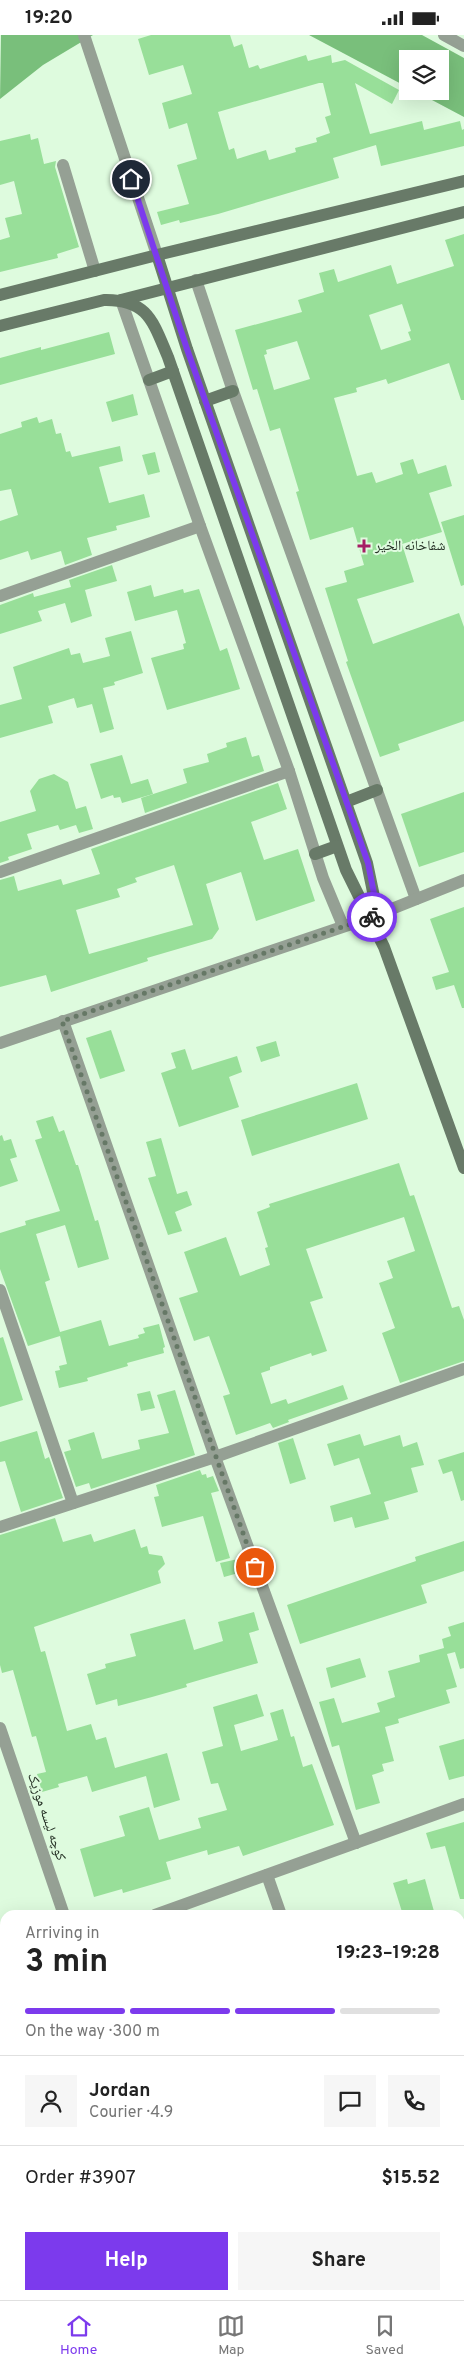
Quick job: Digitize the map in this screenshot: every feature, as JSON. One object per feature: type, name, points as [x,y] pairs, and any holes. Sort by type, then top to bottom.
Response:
[{"type":"main road","points":[[0,295],[464,181]]},
{"type":"main road","points":[[0,326],[104,300],[121,300],[464,212]]},
{"type":"main road","points":[[157,255],[205,401],[368,863],[374,916],[464,1168]]},
{"type":"main road","points":[[121,300],[144,310],[152,319],[173,371],[346,870],[374,916]]},
{"type":"main road","points":[[149,380],[173,371]]},
{"type":"main road","points":[[205,401],[233,391]]},
{"type":"main road","points":[[346,802],[377,790]]},
{"type":"main road","points":[[315,854],[338,846]]},
{"type":"street","points":[[444,35],[464,46]]},
{"type":"street","points":[[85,38],[157,255]]},
{"type":"street","points":[[63,165],[95,271]]},
{"type":"street","points":[[196,280],[233,391],[416,899]]},
{"type":"street","points":[[121,300],[200,526],[289,771],[315,854],[343,926]]},
{"type":"street","points":[[0,596],[200,526]]},
{"type":"street","points":[[0,873],[289,771]]},
{"type":"street","points":[[0,1043],[374,916],[464,880]]},
{"type":"street","points":[[62,1021],[214,1457],[356,1843]]},
{"type":"street","points":[[0,1290],[73,1503]]},
{"type":"street","points":[[0,1527],[214,1457],[464,1369]]},
{"type":"street","name":"کوچه لیسه موزیک","points":[[0,1728],[62,1910]]},
{"type":"street","points":[[169,1910],[464,1804]]},
{"type":"street","points":[[267,1875],[279,1910]]},
{"type":"shaded area","points":[[1,35],[93,35],[43,65],[0,99]]},
{"type":"shaded area","points":[[309,35],[422,35],[464,58],[464,117],[432,100],[449,100],[449,50],[399,50],[399,83]]},
{"type":"building","points":[[151,35],[230,35],[234,47],[242,44],[249,68],[258,65],[260,69],[306,55],[308,61],[331,55],[332,63],[345,60],[399,90],[392,104],[355,83],[370,134],[422,121],[424,130],[460,121],[462,130],[464,129],[464,146],[381,166],[376,145],[333,158],[339,178],[218,214],[180,223],[179,220],[161,225],[157,212],[189,204],[177,165],[197,159],[187,123],[169,129],[162,103],[192,94],[183,65],[149,75],[138,39]],"holes":[[[323,83],[331,115],[325,117],[330,133],[316,138],[317,142],[295,148],[296,152],[269,160],[266,150],[237,159],[234,148],[229,150],[218,112]]]},
{"type":"building","points":[[30,134],[31,140],[38,138],[44,164],[56,161],[55,167],[79,247],[57,254],[58,258],[0,272],[0,240],[10,237],[5,218],[22,214],[14,181],[0,185],[0,141]]},
{"type":"building","points":[[464,234],[464,400],[461,400],[449,363],[388,384],[386,379],[356,388],[357,392],[334,398],[357,476],[372,472],[376,483],[403,474],[400,463],[413,459],[418,474],[446,465],[452,486],[429,493],[442,532],[402,544],[414,582],[357,599],[373,644],[459,613],[464,627],[464,721],[398,744],[400,750],[380,757],[346,662],[348,661],[325,588],[347,582],[344,571],[364,565],[353,527],[310,540],[296,492],[299,491],[280,428],[270,431],[257,389],[253,390],[235,330],[302,312],[298,300],[324,292],[319,273],[334,269],[338,282],[391,265],[397,284],[454,266],[445,240]],"holes":[[[402,304],[411,331],[408,332],[411,340],[381,350],[369,315]],[[297,341],[310,379],[274,390],[264,355],[267,354],[266,350]]]},
{"type":"building","points":[[109,332],[115,354],[0,385],[0,358],[41,347],[41,350]]},
{"type":"building","points":[[133,394],[138,415],[112,422],[106,402]]},
{"type":"building","points":[[37,417],[39,423],[52,419],[56,434],[61,433],[66,452],[70,451],[72,457],[120,446],[123,461],[99,467],[109,503],[144,494],[150,517],[116,526],[117,530],[87,538],[92,555],[65,565],[61,551],[31,560],[28,551],[0,560],[0,521],[18,515],[11,489],[0,491],[0,434],[22,427],[21,422]]},
{"type":"building","points":[[155,452],[160,472],[148,475],[142,455]]},
{"type":"building","points":[[464,515],[464,585],[461,586],[441,522]]},
{"type":"building","points":[[112,565],[117,581],[85,590],[92,616],[71,623],[65,603],[38,611],[42,621],[0,634],[0,605],[33,593],[34,597],[71,587],[69,580]]},
{"type":"building","points":[[151,585],[154,597],[183,589],[184,593],[199,589],[220,651],[227,648],[240,689],[167,710],[151,658],[184,649],[183,644],[186,643],[177,610],[135,621],[127,592]]},
{"type":"building","points":[[131,631],[143,673],[114,682],[115,685],[103,688],[114,729],[100,733],[92,704],[77,708],[74,698],[48,706],[53,723],[0,738],[0,705],[22,699],[13,667],[69,648],[71,655],[80,653],[83,663],[110,656],[105,638]]},
{"type":"building","points":[[246,737],[252,757],[259,755],[264,771],[145,813],[141,798],[187,783],[183,769],[209,762],[207,754],[227,747],[226,743]]},
{"type":"building","points":[[122,755],[131,784],[148,779],[153,794],[122,803],[120,797],[114,798],[113,795],[101,799],[90,764]]},
{"type":"building","points":[[54,774],[68,782],[76,809],[86,806],[93,829],[79,833],[76,825],[60,830],[58,825],[27,834],[32,849],[8,857],[9,860],[0,863],[0,822],[36,811],[30,791],[39,779]]},
{"type":"building","points":[[278,783],[287,809],[251,822],[264,860],[298,849],[315,901],[256,921],[241,872],[206,884],[219,929],[212,939],[147,958],[148,961],[51,992],[46,975],[0,987],[0,880],[14,876],[18,891],[61,879],[63,885],[100,874],[91,849]],"holes":[[[174,865],[193,925],[89,954],[76,910],[120,897],[117,889],[137,882],[135,878]]]},
{"type":"building","points":[[464,792],[464,852],[419,867],[401,814]]},
{"type":"building","points":[[464,907],[464,1008],[462,1008],[454,985],[436,990],[432,977],[449,972],[430,919]]},
{"type":"building","points":[[111,1030],[125,1071],[100,1079],[86,1038]]},
{"type":"building","points":[[276,1041],[280,1056],[261,1062],[256,1047]]},
{"type":"building","points":[[185,1049],[192,1070],[237,1056],[242,1072],[229,1077],[239,1107],[179,1127],[161,1073],[176,1068],[171,1053]]},
{"type":"building","points":[[357,1083],[368,1119],[252,1156],[241,1120]]},
{"type":"building","points":[[53,1116],[59,1132],[64,1130],[76,1165],[78,1165],[95,1221],[98,1220],[109,1259],[78,1268],[65,1225],[36,1234],[50,1280],[45,1282],[60,1332],[101,1320],[109,1346],[139,1338],[138,1335],[145,1333],[143,1328],[159,1324],[165,1347],[163,1348],[164,1353],[127,1363],[128,1366],[87,1378],[88,1381],[59,1388],[55,1371],[60,1370],[59,1366],[67,1364],[60,1336],[28,1346],[0,1269],[0,1233],[26,1225],[25,1221],[60,1211],[35,1140],[42,1138],[36,1121]]},
{"type":"building","points":[[2,1135],[4,1141],[11,1139],[17,1157],[10,1159],[18,1181],[0,1187],[0,1136]]},
{"type":"building","points":[[161,1138],[177,1194],[187,1191],[192,1205],[175,1212],[182,1231],[168,1235],[148,1178],[156,1176],[146,1142]]},
{"type":"building","points":[[399,1163],[410,1196],[414,1195],[452,1308],[459,1306],[464,1320],[464,1361],[400,1383],[382,1333],[395,1328],[379,1283],[393,1278],[387,1261],[415,1251],[404,1217],[306,1249],[323,1298],[310,1302],[327,1351],[312,1356],[311,1353],[270,1367],[270,1370],[261,1373],[271,1404],[286,1399],[288,1404],[343,1385],[348,1399],[288,1420],[289,1422],[273,1428],[270,1423],[236,1435],[223,1396],[230,1394],[209,1336],[194,1341],[179,1298],[198,1292],[184,1252],[226,1237],[240,1276],[270,1265],[265,1248],[268,1247],[257,1212],[270,1207],[269,1204]]},
{"type":"building","points":[[3,1337],[23,1400],[0,1407],[0,1338]]},
{"type":"building","points":[[175,1390],[195,1455],[91,1489],[89,1483],[76,1487],[64,1452],[71,1450],[68,1440],[94,1432],[102,1459],[140,1449],[138,1440],[169,1433],[157,1395]]},
{"type":"building","points":[[150,1391],[155,1408],[141,1411],[137,1394]]},
{"type":"building","points":[[37,1431],[45,1459],[49,1457],[63,1498],[21,1512],[5,1461],[0,1462],[0,1442]]},
{"type":"building","points":[[360,1434],[364,1446],[400,1435],[403,1447],[417,1442],[424,1465],[411,1468],[418,1492],[384,1502],[389,1519],[355,1528],[352,1517],[334,1522],[330,1506],[371,1494],[359,1458],[334,1466],[327,1444]]},
{"type":"building","points":[[293,1438],[306,1479],[290,1484],[278,1443]]},
{"type":"building","points":[[464,1452],[464,1500],[461,1501],[452,1471],[443,1474],[438,1460]]},
{"type":"building","points":[[200,1470],[202,1475],[206,1474],[207,1478],[213,1476],[219,1491],[211,1493],[230,1558],[216,1562],[203,1516],[162,1527],[154,1497],[159,1496],[156,1485]]},
{"type":"building","points":[[55,1518],[63,1542],[91,1534],[94,1542],[135,1529],[141,1548],[147,1546],[149,1554],[162,1556],[165,1564],[158,1571],[161,1583],[34,1627],[41,1652],[45,1651],[67,1731],[91,1724],[96,1740],[106,1737],[115,1768],[167,1753],[180,1800],[154,1808],[146,1776],[92,1792],[87,1776],[58,1784],[59,1787],[42,1792],[37,1774],[46,1772],[36,1736],[32,1737],[13,1670],[2,1673],[0,1665],[0,1535]]},
{"type":"building","points":[[464,1541],[464,1571],[421,1585],[427,1603],[300,1644],[287,1605],[416,1561],[415,1557]]},
{"type":"building","points":[[238,1559],[242,1572],[224,1577],[220,1563]]},
{"type":"building","points":[[254,1612],[259,1630],[249,1633],[258,1663],[186,1684],[187,1687],[118,1706],[117,1699],[96,1705],[87,1674],[106,1668],[105,1664],[136,1656],[130,1634],[185,1619],[194,1650],[223,1641],[218,1622]]},
{"type":"building","points":[[464,1622],[464,1668],[460,1669],[455,1652],[447,1654],[457,1687],[446,1690],[450,1703],[398,1719],[399,1723],[385,1727],[394,1761],[382,1764],[384,1771],[372,1775],[380,1803],[356,1810],[339,1745],[332,1747],[319,1702],[334,1698],[342,1723],[380,1712],[377,1703],[395,1697],[388,1671],[420,1662],[419,1655],[444,1648],[442,1639],[451,1636],[448,1627]]},
{"type":"building","points":[[360,1658],[366,1677],[331,1688],[326,1668]]},
{"type":"building","points":[[257,1694],[264,1716],[234,1725],[241,1751],[278,1740],[270,1713],[283,1709],[291,1737],[294,1736],[303,1767],[312,1764],[334,1825],[243,1856],[239,1846],[208,1855],[207,1850],[166,1862],[171,1879],[123,1893],[122,1889],[94,1897],[80,1849],[125,1836],[119,1816],[149,1807],[159,1840],[201,1828],[198,1818],[227,1810],[218,1783],[211,1784],[202,1752],[223,1746],[213,1707]]},
{"type":"building","points":[[464,1739],[464,1776],[449,1780],[439,1746]]},
{"type":"building","points":[[464,1822],[464,1899],[460,1899],[445,1846],[431,1849],[426,1833]]},
{"type":"building","points":[[407,1879],[408,1884],[425,1879],[434,1910],[401,1910],[393,1883]]},
{"type":"way so far","points":[[255,1567],[214,1457],[62,1021],[372,917]]},
{"type":"place","name":"شفاخانه الخیر","points":[[364,546]]},
{"type":"route","points":[[131,179],[187,349],[368,863],[378,914],[372,917]]}]
